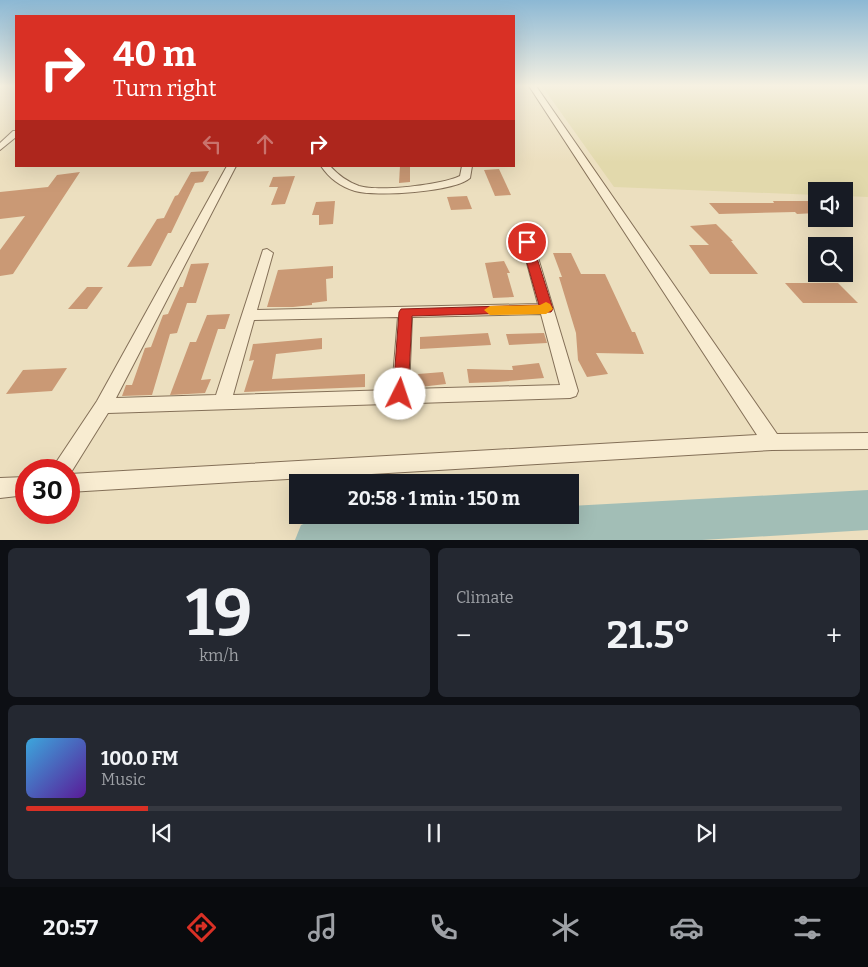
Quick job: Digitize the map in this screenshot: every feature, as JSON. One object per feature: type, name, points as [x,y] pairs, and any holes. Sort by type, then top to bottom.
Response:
[{"type":"street","points":[[549,111],[772,442]]},
{"type":"street","points":[[0,146],[15,134]]},
{"type":"street","points":[[69,459],[103,406],[231,167]]},
{"type":"street","points":[[326,167],[347,185],[365,190],[438,186],[465,178],[467,167]]},
{"type":"street","points":[[103,406],[400,394],[570,390],[527,242]]},
{"type":"street","points":[[224,401],[268,253]]},
{"type":"street","points":[[249,315],[546,309]]},
{"type":"street","points":[[400,394],[406,312]]},
{"type":"street","points":[[80,482],[772,442],[868,441]]},
{"type":"street","points":[[0,488],[15,487]]},
{"type":"shaded area","points":[[560,111],[868,111],[868,197],[853,196],[853,182],[808,182],[808,195],[614,187]]},
{"type":"building","points":[[400,167],[410,167],[410,182],[399,183]]},
{"type":"building","points":[[499,169],[511,195],[495,196],[484,170]]},
{"type":"building","points":[[209,171],[203,182],[195,183],[171,233],[168,233],[151,266],[127,267],[157,219],[164,218],[175,196],[178,195],[191,172]]},
{"type":"building","points":[[80,172],[13,274],[0,276],[0,250],[25,216],[0,219],[0,192],[48,187],[57,175]]},
{"type":"building","points":[[295,176],[285,204],[271,205],[278,187],[269,187],[273,177]]},
{"type":"building","points":[[467,196],[472,209],[451,210],[447,197]]},
{"type":"building","points":[[335,201],[333,224],[319,225],[319,215],[312,215],[316,202]]},
{"type":"building","points":[[773,201],[808,201],[808,213],[797,214],[795,212],[719,214],[709,203],[774,203]]},
{"type":"building","points":[[716,224],[733,241],[731,241],[758,274],[710,274],[689,245],[709,245],[690,226]]},
{"type":"building","points":[[553,253],[571,253],[581,274],[605,274],[632,332],[635,332],[644,354],[596,353],[608,374],[587,377],[578,360],[576,333],[559,277],[562,277]]},
{"type":"building","points":[[504,261],[510,273],[507,273],[514,297],[493,298],[485,263]]},
{"type":"building","points":[[209,263],[196,303],[187,303],[177,333],[170,334],[152,395],[122,396],[126,385],[132,385],[145,348],[151,347],[163,315],[168,314],[180,287],[183,287],[191,264]]},
{"type":"building","points":[[333,266],[333,278],[326,279],[327,301],[293,307],[267,307],[278,270]]},
{"type":"building","points":[[785,283],[838,283],[858,303],[803,303]]},
{"type":"building","points":[[87,287],[103,287],[87,309],[68,309]]},
{"type":"building","points":[[230,314],[225,329],[218,329],[201,380],[211,379],[205,393],[170,395],[190,342],[196,342],[207,315]]},
{"type":"building","points":[[488,333],[491,345],[420,349],[420,337]]},
{"type":"building","points":[[544,333],[547,343],[509,345],[506,334]]},
{"type":"building","points":[[322,338],[322,349],[276,354],[272,379],[365,374],[365,387],[244,392],[254,360],[249,361],[253,344]]},
{"type":"building","points":[[539,363],[544,378],[469,383],[467,369],[513,370],[512,366]]},
{"type":"building","points":[[67,368],[52,391],[6,394],[23,370]]},
{"type":"building","points":[[443,372],[446,384],[420,387],[418,374]]},
{"type":"waterway","points":[[316,540],[868,510]]},
{"type":"slow traffic","points":[[490,310],[546,309],[546,307]]},
{"type":"route","points":[[400,394],[406,312],[546,309],[527,242]]}]
